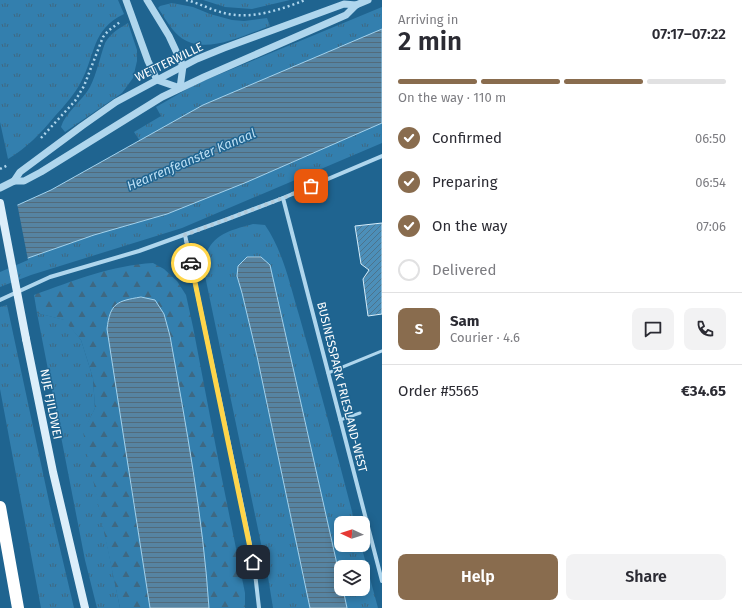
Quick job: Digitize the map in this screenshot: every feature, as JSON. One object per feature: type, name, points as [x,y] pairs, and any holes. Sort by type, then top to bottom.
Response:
[{"type":"highway","points":[[0,507],[18,608]]},
{"type":"main road","name":"NIJE FJILDWEI","points":[[0,203],[53,472],[85,608]]},
{"type":"street","points":[[126,0],[148,62],[157,80],[180,88],[183,66],[169,36],[147,0]]},
{"type":"street","name":"WETTERWILLE","points":[[0,188],[14,182],[24,181],[41,172],[162,97],[346,15],[356,5],[368,0]]},
{"type":"street","name":"WETTERWILLE","points":[[14,182],[20,172],[116,102],[183,66],[224,48],[344,4],[356,5]]},
{"type":"street","points":[[0,300],[50,277],[139,251],[185,235],[283,198],[382,156]]},
{"type":"street","name":"BUSINESSPARK FRIESLAND-WEST","points":[[283,198],[382,582]]},
{"type":"street","points":[[185,235],[255,573],[259,608]]},
{"type":"lane","points":[[328,373],[382,351]]},
{"type":"lane","points":[[340,420],[360,413]]},
{"type":"path","points":[[186,0],[225,13],[245,16],[265,13],[305,0]]},
{"type":"path","points":[[40,140],[75,101],[84,86],[103,37],[125,18]]},
{"type":"path","points":[[0,169],[11,164]]},
{"type":"green space","points":[[0,0],[118,0],[124,14],[113,20],[105,27],[96,44],[86,72],[69,100],[33,140],[22,150],[8,159],[0,122]]},
{"type":"green space","points":[[203,0],[290,0],[252,9],[225,7]]},
{"type":"green space","points":[[172,3],[193,7],[210,14],[232,20],[244,21],[267,18],[270,26],[236,39],[200,45],[189,42],[179,36],[158,8],[160,6]]},
{"type":"green space","points":[[382,7],[382,29],[203,105],[140,141],[134,132],[161,116],[156,107],[196,84]]},
{"type":"green space","points":[[128,23],[137,50],[137,61],[133,78],[122,93],[65,132],[61,127],[63,122],[90,87],[97,71],[105,43],[112,34]]},
{"type":"green space","points":[[382,123],[382,143],[182,228],[31,275],[0,287],[0,270],[28,258],[94,235],[167,214],[247,182]]},
{"type":"green space","points":[[253,224],[265,225],[277,246],[285,268],[314,367],[353,516],[334,516],[334,551],[276,290],[237,276],[257,356],[310,608],[273,608],[268,577],[204,271],[206,254],[215,240],[226,233]]},
{"type":"green space","points":[[153,263],[164,269],[177,281],[186,295],[245,593],[245,608],[209,608],[203,541],[193,474],[176,372],[164,314],[128,469],[150,608],[120,608],[83,432],[95,408],[93,378],[81,340],[64,320],[37,313],[34,295],[108,270],[138,264]]},
{"type":"green space","points":[[7,305],[50,506],[74,608],[41,608],[0,389],[0,307]]},
{"type":"green space","points":[[37,313],[65,320],[81,340],[93,378],[95,408],[84,432],[120,608],[97,608],[85,560]]},
{"type":"green space","points":[[334,552],[363,552],[365,560],[336,560]]},
{"type":"green space","points":[[370,578],[378,608],[347,608],[344,596],[370,596]]},
{"type":"water","name":"Hearrenfeanster Kanaal","points":[[382,29],[382,123],[247,182],[167,214],[94,235],[28,258],[0,270],[0,213],[51,190],[203,105]]},
{"type":"water","points":[[247,257],[261,257],[270,265],[336,560],[334,560],[334,596],[344,596],[347,608],[310,608],[257,356],[237,276],[238,266]]},
{"type":"water","points":[[141,297],[155,300],[164,314],[170,336],[188,438],[203,540],[209,608],[150,608],[107,329],[110,314],[116,305],[126,300]]},
{"type":"pier","points":[[17,203],[28,260],[0,272],[0,210]]},
{"type":"building","points":[[382,223],[382,314],[368,316],[363,279],[369,270],[361,264],[355,226]]},
{"type":"way so far","points":[[191,263],[185,235],[311,186]]},
{"type":"route","points":[[191,263],[253,562]]}]
